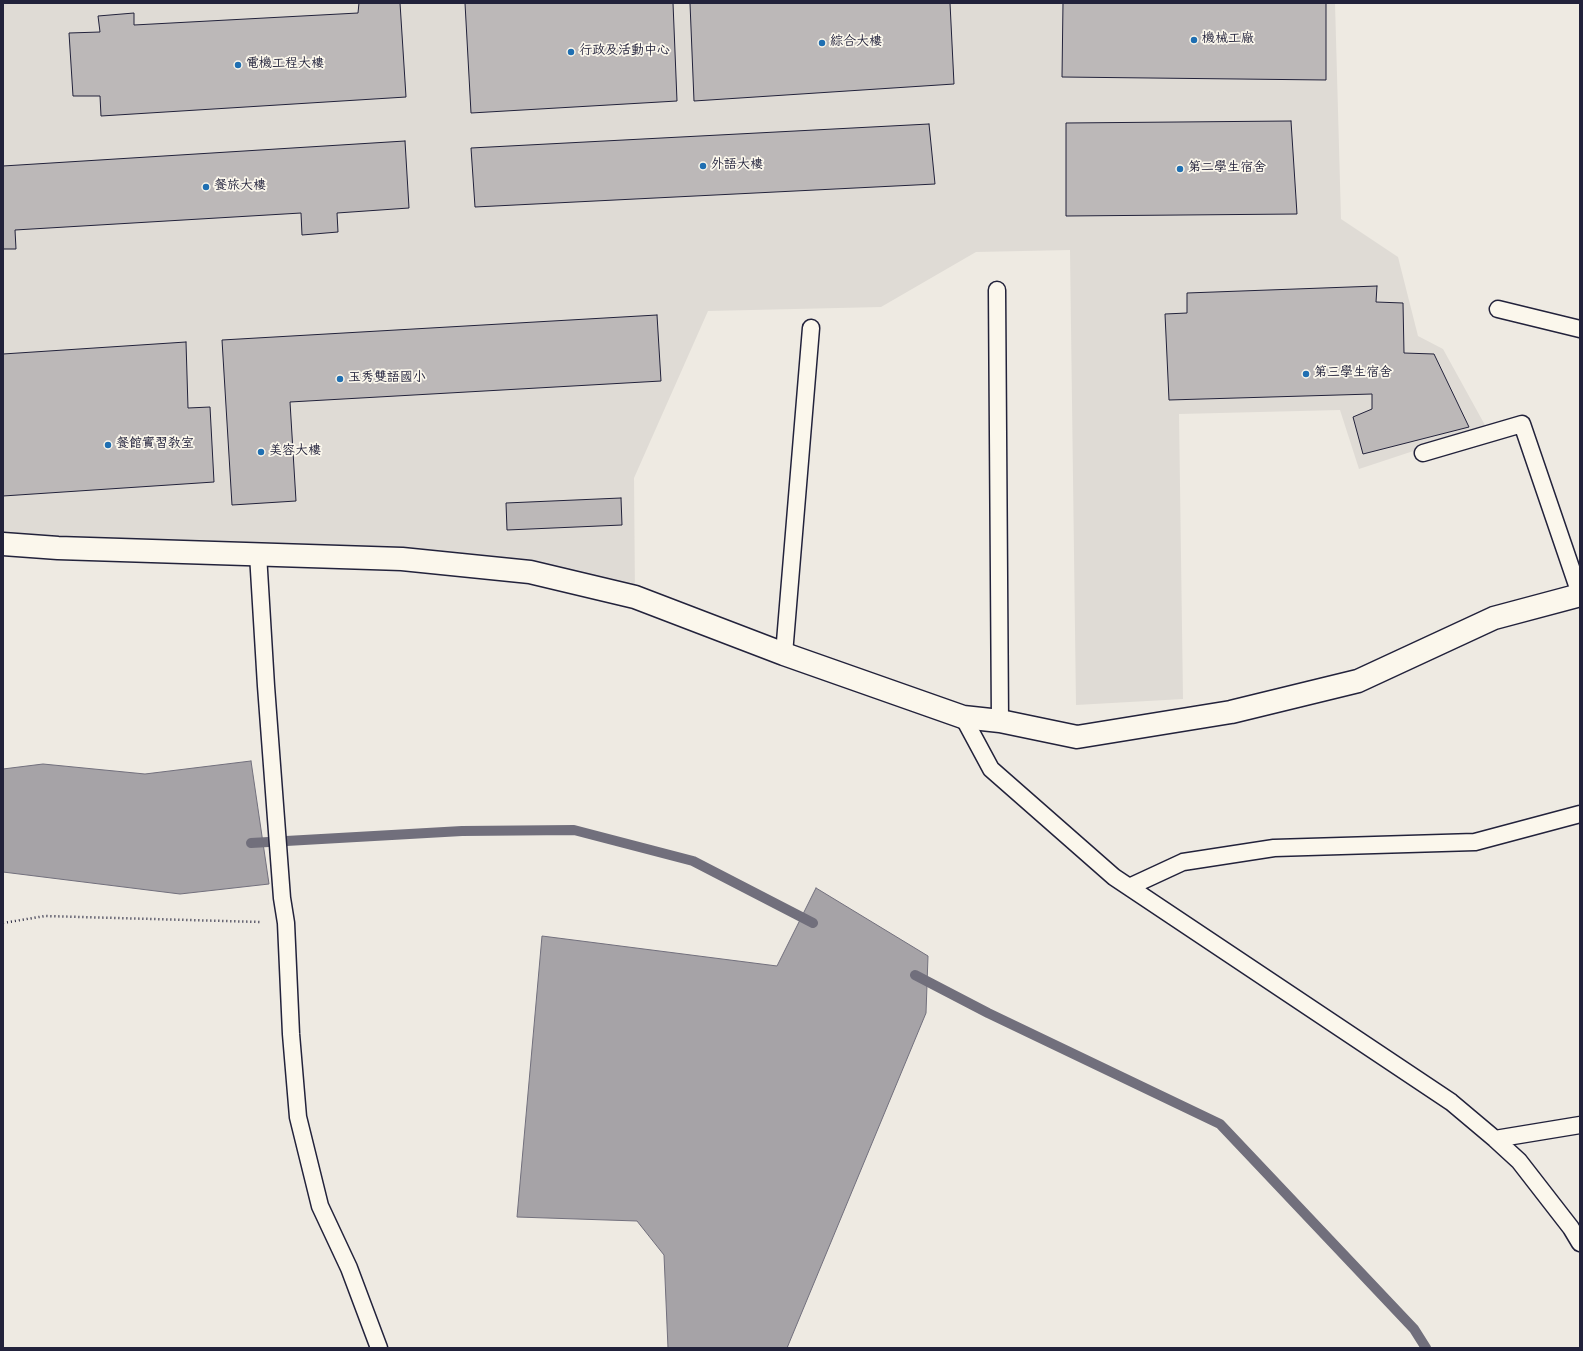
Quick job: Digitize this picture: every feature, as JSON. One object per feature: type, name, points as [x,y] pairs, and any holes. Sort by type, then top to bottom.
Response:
[{"type":"street","points":[[3,544],[58,548],[402,559],[530,572],[635,597],[784,654],[963,717],[1000,721],[1077,737],[1230,712],[1358,681],[1494,618],[1580,595]]},
{"type":"lane","points":[[997,290],[1000,721]]},
{"type":"lane","points":[[1498,309],[1580,329]]},
{"type":"lane","points":[[784,654],[811,328]]},
{"type":"lane","points":[[1423,453],[1522,424],[1580,595]]},
{"type":"lane","points":[[258,554],[266,686],[282,898],[286,923],[291,1034],[298,1117],[320,1206],[349,1268],[379,1348]]},
{"type":"lane","points":[[963,717],[991,769],[1114,876],[1451,1102],[1495,1139],[1519,1161],[1571,1228],[1580,1243]]},
{"type":"lane","points":[[1129,887],[1182,862],[1274,848],[1475,842],[1580,814]]},
{"type":"lane","points":[[1495,1139],[1580,1125]]},
{"type":"path","points":[[3,923],[45,916],[202,922],[286,923]]},
{"type":"shaded area","name":"玉秀雙語國小","points":[[3,3],[1335,3],[1341,219],[1398,257],[1418,336],[1443,349],[1486,427],[1359,469],[1340,410],[1179,414],[1183,699],[1076,705],[1070,250],[976,252],[881,307],[708,311],[634,478],[635,597],[542,575],[3,544]]},
{"type":"shaded area","points":[[251,761],[269,884],[180,894],[3,872],[3,769],[43,764],[145,774]]},
{"type":"shaded area","points":[[816,888],[928,956],[926,1013],[787,1348],[668,1348],[664,1255],[637,1221],[517,1217],[542,936],[777,966]]},
{"type":"building","name":"電機工程大樓","points":[[359,3],[400,3],[406,97],[101,116],[100,96],[73,96],[69,33],[100,32],[98,16],[134,13],[134,25],[358,13]]},
{"type":"building","name":"行政及活動中心","points":[[465,3],[673,3],[677,101],[471,113]]},
{"type":"building","name":"綜合大樓","points":[[690,3],[950,3],[954,84],[694,101]]},
{"type":"building","name":"機械工廠","points":[[1063,3],[1326,3],[1326,80],[1062,77]]},
{"type":"building","name":"第二學生宿舍","points":[[1291,121],[1297,214],[1066,216],[1066,123]]},
{"type":"building","name":"外語大樓","points":[[929,124],[935,184],[475,207],[471,148]]},
{"type":"building","name":"餐旅大樓","points":[[405,141],[409,208],[337,213],[338,232],[302,235],[301,213],[15,230],[16,249],[3,249],[3,166]]},
{"type":"building","name":"第三學生宿舍","points":[[1377,286],[1376,302],[1403,303],[1404,353],[1434,354],[1469,427],[1363,454],[1353,417],[1372,409],[1372,394],[1169,400],[1165,314],[1187,313],[1187,293]]},
{"type":"building","name":"美容大樓","points":[[657,315],[661,381],[290,402],[296,501],[232,505],[222,340]]},
{"type":"building","name":"餐館實習教室","points":[[186,342],[188,408],[210,407],[214,482],[3,496],[3,354]]},
{"type":"building","points":[[621,498],[622,525],[507,530],[506,503]]},
{"type":"waterway","points":[[251,843],[462,831],[574,830],[693,861],[813,923]]},
{"type":"waterway","points":[[915,975],[988,1013],[1220,1124],[1414,1329],[1426,1348]]},
{"type":"place","name":"機械工廠","points":[[1194,40]]},
{"type":"place","name":"綜合大樓","points":[[822,43]]},
{"type":"place","name":"行政及活動中心","points":[[571,52]]},
{"type":"place","name":"電機工程大樓","points":[[238,65]]},
{"type":"place","name":"外語大樓","points":[[703,166]]},
{"type":"place","name":"第二學生宿舍","points":[[1180,169]]},
{"type":"place","name":"餐旅大樓","points":[[206,187]]},
{"type":"place","name":"第三學生宿舍","points":[[1306,374]]},
{"type":"place","name":"玉秀雙語國小","points":[[340,379]]},
{"type":"place","name":"餐館實習教室","points":[[108,445]]},
{"type":"place","name":"美容大樓","points":[[261,452]]}]
